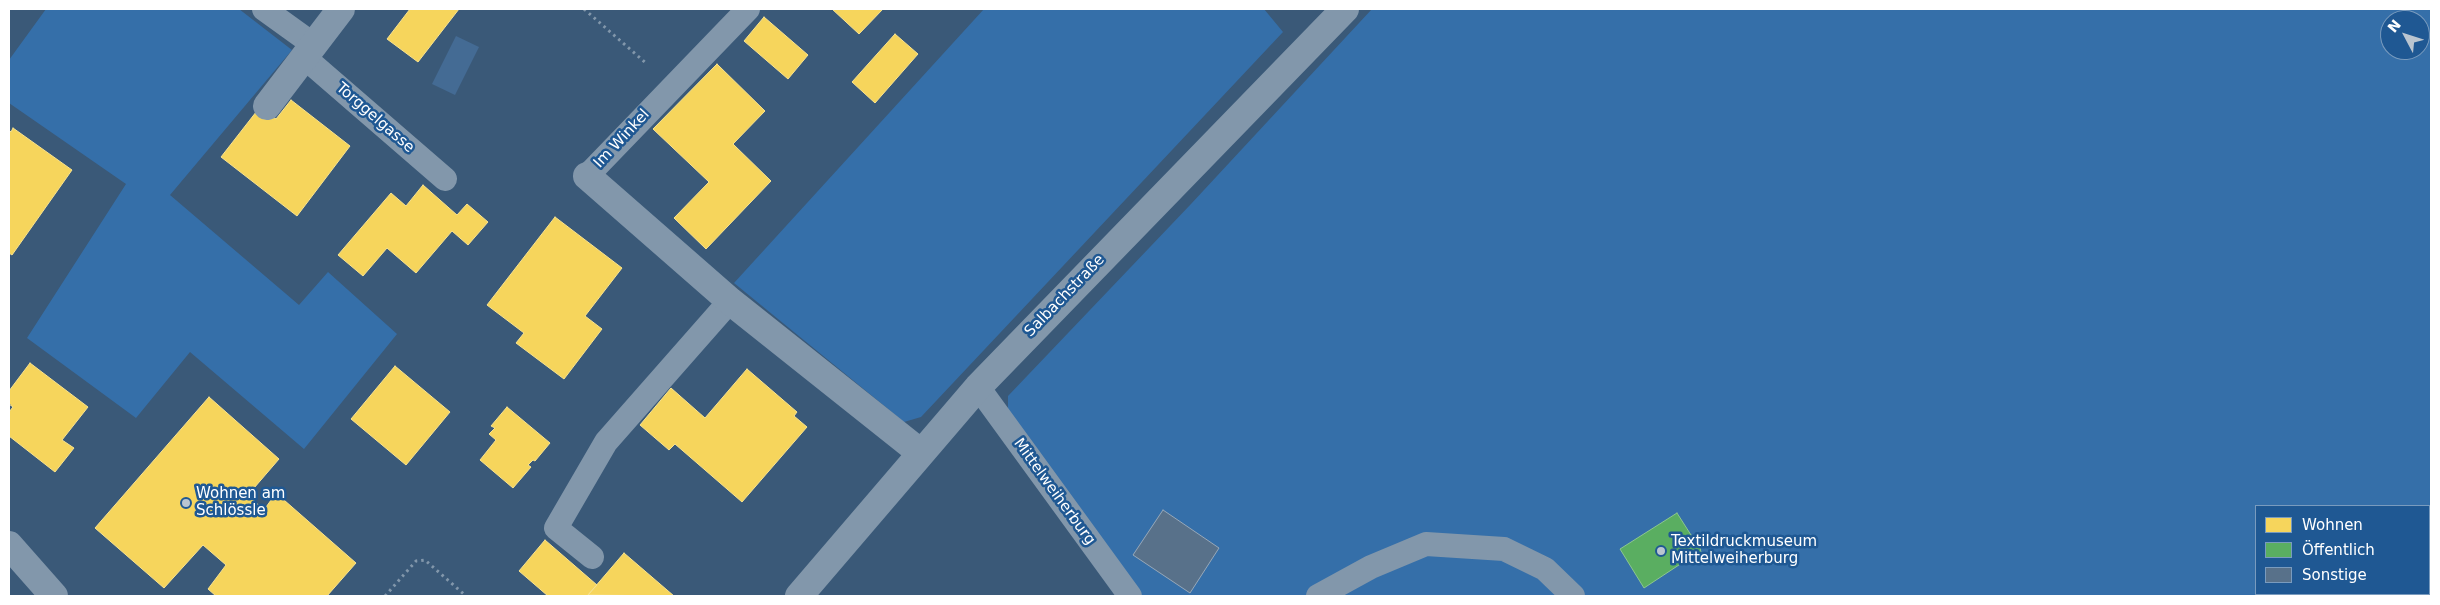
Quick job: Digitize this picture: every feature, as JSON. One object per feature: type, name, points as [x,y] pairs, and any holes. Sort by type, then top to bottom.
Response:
[{"type":"street","points":[[267,106],[341,9]]},
{"type":"street","name":"Salbachstraße","points":[[799,596],[978,387],[1345,9]]},
{"type":"street","name":"Im Winkel","points":[[587,176],[730,301],[921,453]]},
{"type":"street","points":[[9,545],[54,596]]},
{"type":"lane","name":"Torggelgasse","points":[[264,9],[445,179]]},
{"type":"lane","name":"Im Winkel","points":[[587,176],[748,9]]},
{"type":"lane","points":[[592,557],[556,528],[606,442],[730,301]]},
{"type":"lane","name":"Mittelweiherburg","points":[[978,387],[1130,596]]},
{"type":"lane","points":[[1318,596],[1371,567],[1426,544],[1504,549],[1545,569],[1573,596]]},
{"type":"path","points":[[584,9],[672,86]]},
{"type":"path","points":[[385,596],[416,561],[425,560],[466,596]]},
{"type":"shaded area","points":[[46,9],[239,9],[292,50],[170,195],[299,305],[328,272],[397,334],[304,449],[190,352],[136,418],[27,338],[126,184],[9,103],[9,60]]},
{"type":"shaded area","points":[[984,9],[1264,9],[1283,32],[921,417],[904,422],[734,283]]},
{"type":"shaded area","points":[[1372,9],[2431,9],[2431,596],[1141,596],[1008,416],[1008,396],[1191,204]]},
{"type":"shaded area","points":[[456,36],[479,47],[455,95],[432,84]]},
{"type":"building: Wohnen","points":[[410,9],[459,9],[418,62],[387,39]]},
{"type":"building: Wohnen","points":[[832,9],[883,9],[859,34]]},
{"type":"building: Wohnen","points":[[764,17],[808,55],[788,79],[744,41]]},
{"type":"building: Wohnen","points":[[895,34],[918,54],[875,103],[852,82]]},
{"type":"building: Wohnen","points":[[717,64],[765,111],[733,144],[771,181],[706,249],[674,218],[709,182],[653,129]]},
{"type":"building: Wohnen","points":[[291,100],[350,146],[297,216],[221,157],[260,107],[276,119]]},
{"type":"building: Wohnen","points":[[13,128],[72,170],[12,255],[9,253],[9,130],[11,132]]},
{"type":"building: Wohnen","points":[[423,185],[457,215],[467,204],[488,222],[468,245],[452,231],[416,273],[387,248],[363,276],[338,255],[391,193],[406,206]]},
{"type":"building: Wohnen","points":[[555,217],[622,268],[585,316],[602,329],[564,379],[516,343],[524,333],[487,305]]},
{"type":"building: Wohnen","points":[[30,363],[88,407],[62,440],[74,448],[55,472],[9,436],[9,412],[13,407],[9,404],[9,391]]},
{"type":"building: Wohnen","points":[[395,366],[450,412],[406,465],[351,419]]},
{"type":"building: Wohnen","points":[[747,369],[797,412],[794,416],[807,427],[742,502],[675,444],[669,450],[640,425],[671,388],[705,418]]},
{"type":"building: Wohnen","name":"Wohnen am Schlössle","points":[[209,397],[279,459],[248,495],[264,510],[276,493],[356,563],[327,596],[216,596],[208,589],[226,565],[203,545],[164,588],[95,528]]},
{"type":"building: Wohnen","points":[[507,407],[550,443],[535,461],[533,460],[528,465],[531,467],[513,488],[480,460],[496,440],[489,434],[495,428],[491,426]]},
{"type":"building: Wohnen","points":[[545,540],[597,585],[587,596],[548,596],[519,571]]},
{"type":"building: Wohnen","points":[[624,553],[674,596],[588,595]]},
{"type":"building: Öffentlich","name":"Textildruckmuseum Mittelweiherburg","points":[[1677,513],[1691,535],[1699,540],[1701,553],[1695,560],[1685,561],[1644,588],[1620,549]]},
{"type":"building: Sonstige","points":[[1163,510],[1219,548],[1190,593],[1133,555]]},
{"type":"place","name":"Wohnen am Schlössle","points":[[186,503]]},
{"type":"place","name":"Textildruckmuseum Mittelweiherburg","points":[[1661,551]]}]
